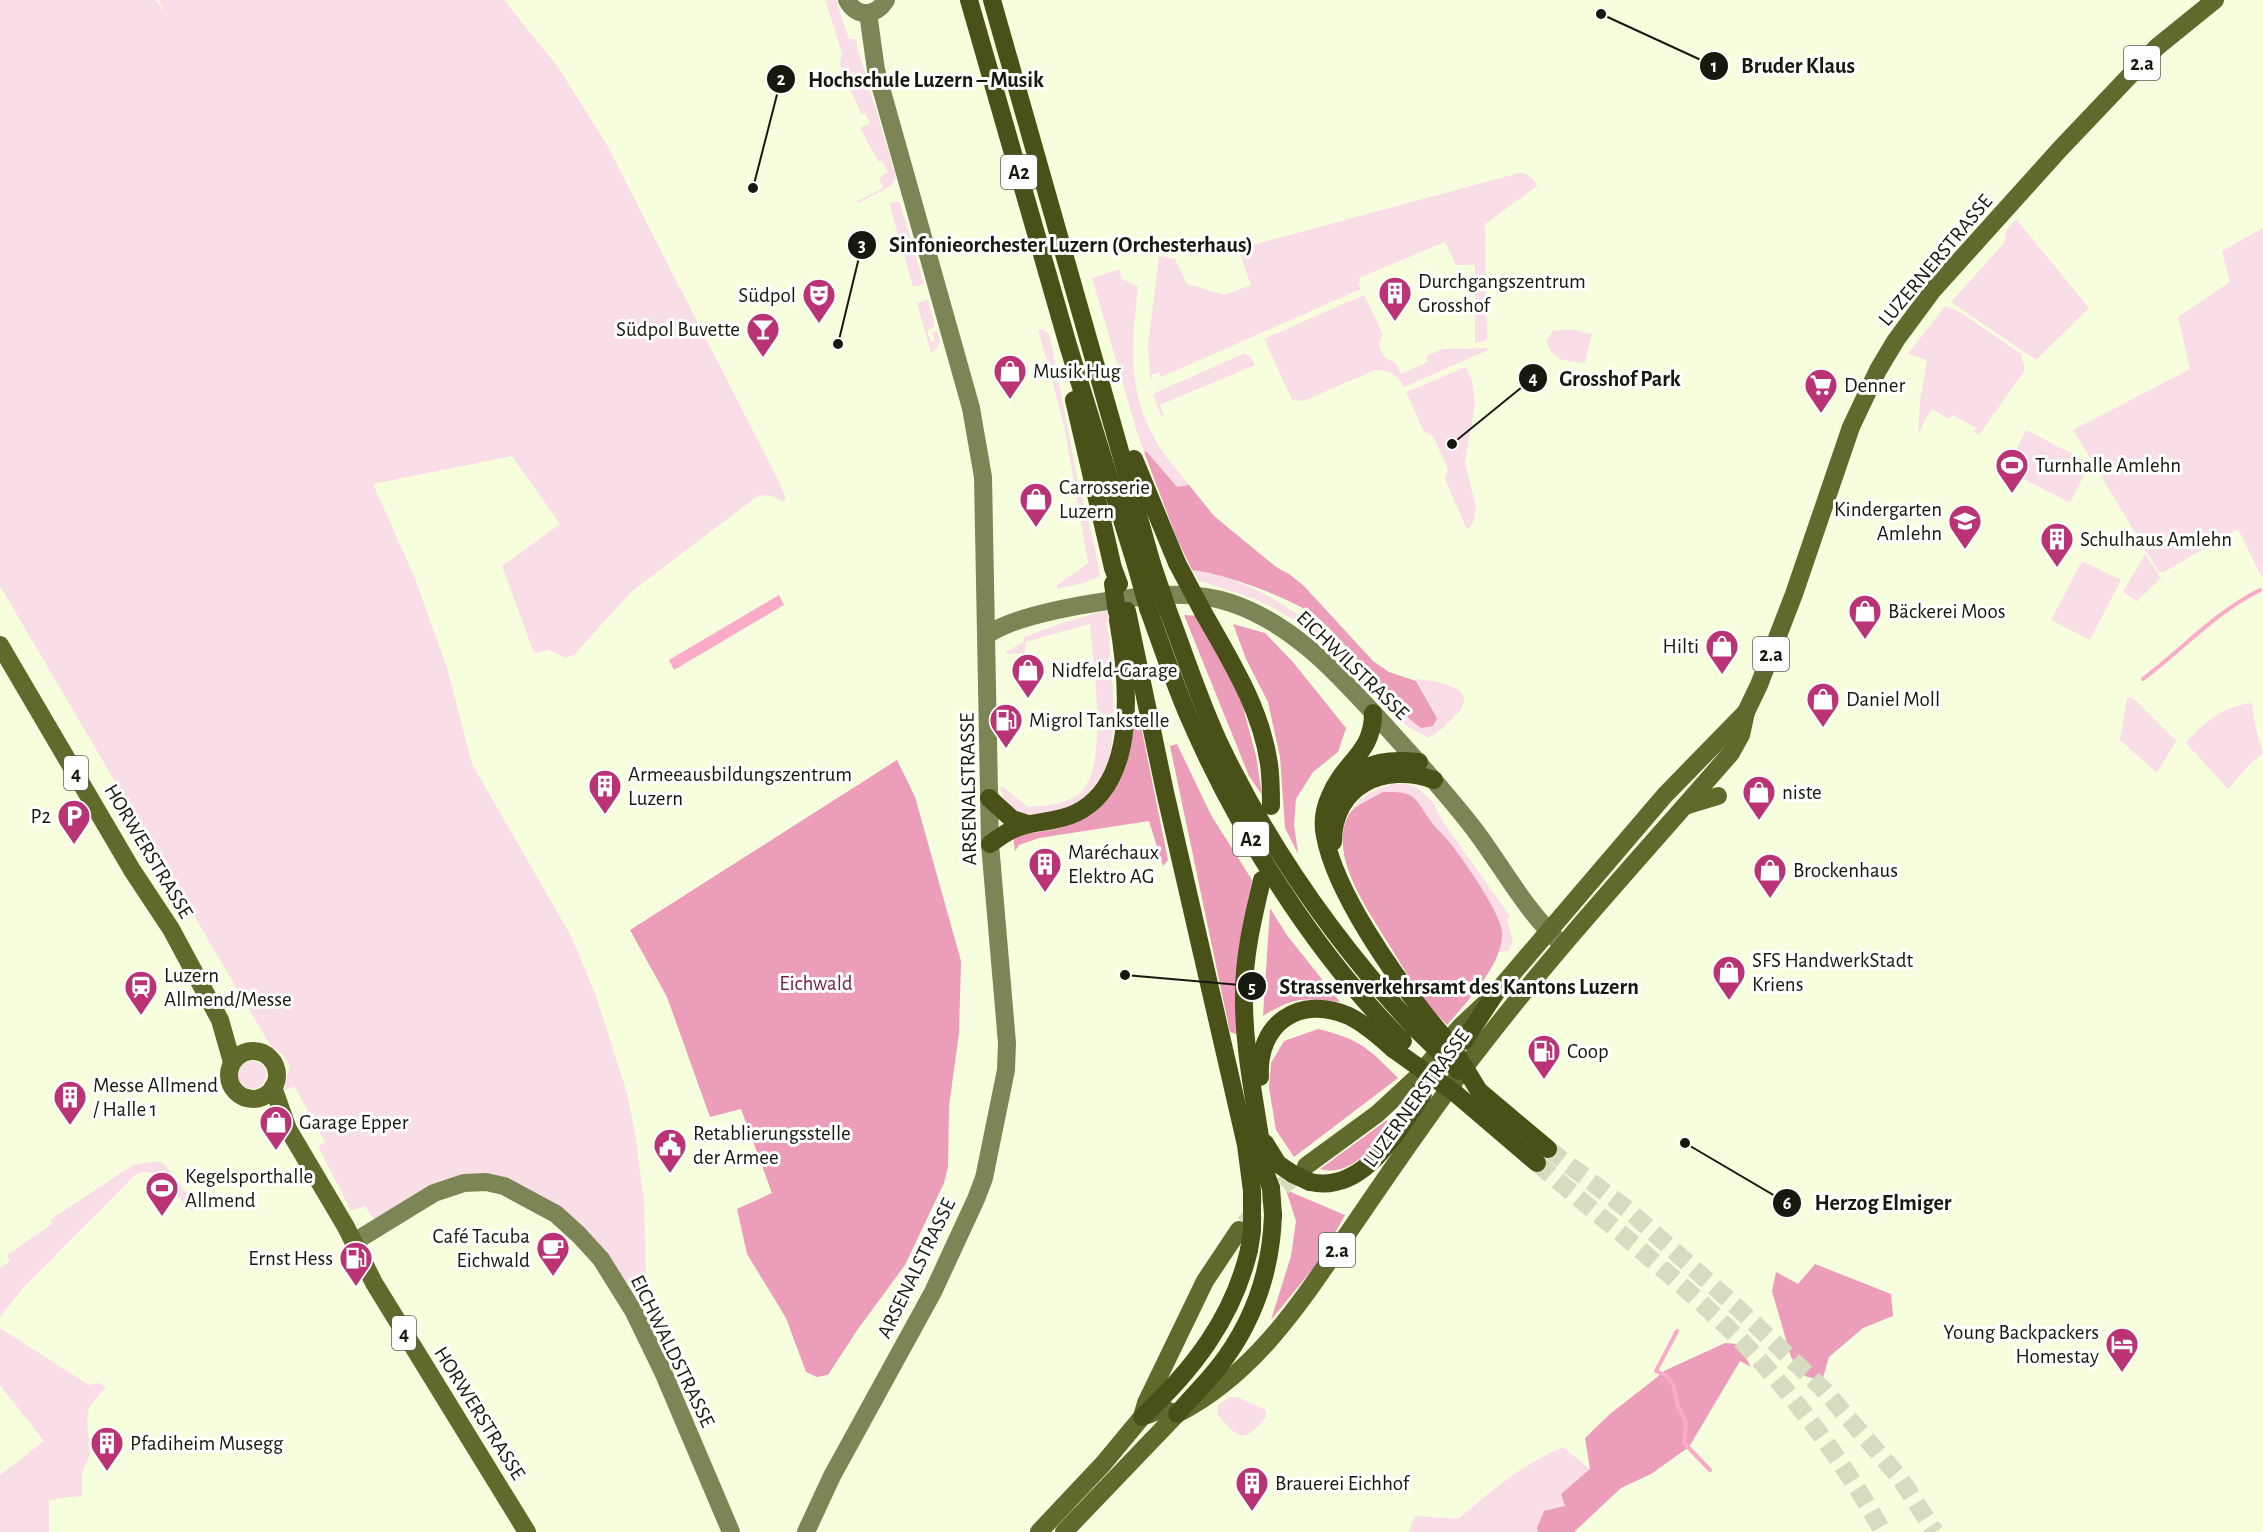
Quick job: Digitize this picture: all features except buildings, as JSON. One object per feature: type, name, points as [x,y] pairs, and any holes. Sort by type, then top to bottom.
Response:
[{"type":"highway","name":"A2","points":[[969,0],[1068,345],[1144,565],[1167,608],[1214,730],[1257,816],[1305,893],[1410,1034]]},
{"type":"highway","name":"A2","points":[[992,0],[1084,325],[1144,565],[1148,608],[1188,715],[1206,756],[1243,826],[1297,911],[1342,970],[1410,1034]]},
{"type":"highway","points":[[1084,325],[1102,368],[1140,478],[1177,563],[1236,669],[1260,728],[1269,764],[1271,806]]},
{"type":"highway","points":[[1068,345],[1072,389],[1246,1145],[1252,1191],[1252,1231],[1249,1250],[1235,1297],[1213,1336],[1192,1366],[1142,1417]]},
{"type":"highway","points":[[990,844],[1007,832],[1028,824],[1057,820],[1077,813],[1095,800],[1114,774],[1123,745],[1125,710],[1122,611]]},
{"type":"highway","points":[[1264,1130],[1260,1058],[1267,1036],[1284,1019],[1305,1010],[1324,1008],[1349,1016],[1361,1023],[1410,1034],[1452,1047],[1479,1091],[1542,1156],[1455,1093],[1410,1034],[1402,984],[1346,892],[1333,861],[1324,834],[1326,805],[1342,773],[1364,748],[1370,737],[1373,713]]},
{"type":"highway","points":[[1326,805],[1340,786],[1367,766],[1391,759],[1419,762]]},
{"type":"highway","points":[[1333,861],[1333,837],[1339,811],[1360,786],[1387,774],[1407,773],[1434,780]]},
{"type":"highway","points":[[989,798],[1012,819],[1028,824]]},
{"type":"highway","points":[[1177,1414],[1217,1369],[1248,1321],[1264,1280],[1272,1237],[1273,1215],[1284,1171],[1264,1130],[1250,1062],[1244,995],[1245,962],[1262,880]]},
{"type":"highway","points":[[1464,1041],[1494,994]]},
{"type":"highway","points":[[1284,1171],[1319,1184],[1339,1182],[1361,1171],[1379,1153],[1423,1094]]},
{"type":"main road","name":"LUZERNERSTRASSE","points":[[1177,1414],[1197,1404],[1224,1384],[1248,1364],[1273,1338],[1320,1275],[1437,1104],[1505,1014],[1731,753],[1741,735],[1746,712],[1759,685],[1794,594],[1851,427],[1881,364],[1902,332],[1933,290],[2060,149],[2157,47],[2215,0]]},
{"type":"main road","name":"HORWERSTRASSE","points":[[0,645],[127,860],[167,922],[220,1020],[232,1062]]},
{"type":"main road","name":"LUZERNERSTRASSE","points":[[1284,1171],[1365,1123],[1416,1078],[1461,1026],[1494,994],[1665,795],[1746,712]]},
{"type":"main road","points":[[1683,806],[1718,796]]},
{"type":"main road","name":"HORWERSTRASSE","points":[[220,1020],[252,1050]]},
{"type":"main road","points":[[252,1050],[268,1056],[275,1065],[277,1076],[273,1087],[263,1096],[254,1099],[245,1098],[233,1089],[229,1078],[232,1062],[238,1055],[252,1050]]},
{"type":"main road","name":"HORWERSTRASSE","points":[[273,1087],[288,1129],[354,1242],[380,1293],[527,1532]]},
{"type":"main road","name":"HORWERSTRASSE","points":[[254,1099],[288,1129]]},
{"type":"main road","points":[[1039,1532],[1103,1464],[1142,1417],[1146,1403],[1204,1281],[1239,1230]]},
{"type":"main road","points":[[1142,1417],[1160,1410],[1177,1414]]},
{"type":"main road","name":"2.a","points":[[1064,1532],[1177,1414]]},
{"type":"street","points":[[847,0],[856,11],[868,14],[879,9],[886,0]]},
{"type":"street","name":"ARSENALSTRASSE","points":[[806,1532],[832,1476],[933,1292],[952,1254],[984,1178],[1006,1070],[1008,1043],[990,844],[983,477],[976,426],[876,70],[868,14]]},
{"type":"street","name":"EICHWILSTRASSE","points":[[987,635],[998,627],[1013,622],[1101,602],[1152,595],[1183,595],[1229,602],[1276,623],[1310,649],[1419,762],[1478,835],[1539,923],[1563,945]]},
{"type":"street","name":"EICHWALDSTRASSE","points":[[354,1242],[442,1189],[464,1182],[486,1182],[504,1186],[556,1214],[601,1259],[634,1312],[663,1372],[731,1532]]},
{"type":"shaded area","points":[[0,0],[156,0],[163,11],[159,0],[504,0],[558,67],[607,145],[779,482],[786,499],[783,502],[772,496],[759,495],[631,592],[574,655],[565,658],[549,650],[534,653],[502,566],[560,524],[512,456],[373,484],[414,576],[447,668],[472,764],[571,936],[596,996],[627,1093],[635,1133],[644,1202],[646,1272],[636,1283],[625,1283],[610,1262],[496,1178],[375,1221],[365,1206],[351,1211],[318,1146],[325,1142],[294,1086],[285,1091],[285,1081],[290,1066],[282,1054],[270,1045],[0,586]]},
{"type":"shaded area","points":[[825,0],[836,0],[849,39],[855,39],[896,177],[891,186],[858,203],[857,201],[883,188],[879,178],[888,172],[882,161],[878,161],[860,128],[870,123],[865,113],[862,115],[843,75],[840,64],[842,53]]},
{"type":"shaded area","points":[[1519,173],[1530,176],[1537,186],[1485,224],[1487,340],[1475,343],[1475,265],[1456,265],[1445,242],[1359,278],[1358,283],[1361,289],[1161,377],[1159,372],[1151,375],[1153,380],[1150,379],[1148,345],[1159,256],[1175,259],[1187,284],[1225,295],[1251,285],[1238,249]]},
{"type":"shaded area","points":[[898,201],[924,284],[913,287],[889,203]]},
{"type":"shaded area","points":[[2016,219],[2089,308],[2036,360],[1951,302],[2004,243],[2006,231]]},
{"type":"shaded area","points":[[2263,228],[2263,575],[2261,576],[2238,529],[2164,572],[2159,572],[2073,430],[2190,369],[2178,317],[2230,282],[2222,251]]},
{"type":"shaded area","points":[[1120,269],[1121,278],[1138,287],[1133,347],[1134,366],[1140,403],[1146,422],[1167,458],[1189,485],[1177,487],[1147,452],[1144,452],[1136,429],[1092,278]]},
{"type":"shaded area","points":[[1364,295],[1383,334],[1379,343],[1382,353],[1388,360],[1395,362],[1401,374],[1428,362],[1426,356],[1443,349],[1487,348],[1488,350],[1404,387],[1392,374],[1375,370],[1308,399],[1292,400],[1264,339]]},
{"type":"shaded area","points":[[928,300],[935,327],[927,330],[931,342],[935,340],[932,332],[937,331],[940,341],[936,350],[931,353],[917,303]]},
{"type":"shaded area","points":[[1945,306],[1960,312],[2021,354],[2025,370],[1979,435],[1974,432],[1976,428],[1952,415],[1948,419],[1933,409],[1918,435],[1920,400],[1927,360],[1908,354]]},
{"type":"shaded area","points":[[1038,329],[1044,329],[1050,336],[1077,477],[1100,576],[1084,583],[1057,589],[1057,585],[1088,563],[1064,425]]},
{"type":"shaded area","points":[[1571,329],[1592,334],[1585,363],[1566,361],[1557,357],[1546,341],[1553,331]]},
{"type":"shaded area","points":[[1245,353],[1251,357],[1255,365],[1160,405],[1164,415],[1161,416],[1153,394]]},
{"type":"shaded area","points":[[1466,367],[1472,381],[1475,404],[1465,463],[1476,506],[1473,523],[1467,530],[1445,479],[1448,469],[1433,436],[1424,432],[1406,392]]},
{"type":"shaded area","points":[[2026,430],[2090,463],[2070,503],[2006,470]]},
{"type":"shaded area","points":[[2145,554],[2161,578],[2137,601],[2123,592]]},
{"type":"shaded area","points":[[2082,561],[2121,580],[2090,640],[2051,620]]},
{"type":"shaded area","points":[[1192,570],[1218,575],[1243,584],[1289,608],[1350,658],[1421,728],[1433,710],[1416,679],[1445,684],[1461,692],[1464,699],[1462,707],[1445,726],[1428,738],[1407,726],[1329,648],[1295,621],[1258,601],[1199,581]]},
{"type":"shaded area","points":[[779,595],[784,605],[674,670],[669,660]]},
{"type":"shaded area","points":[[1107,610],[1114,723],[1110,756],[1099,784],[1076,805],[1040,817],[1016,815],[1004,799],[1000,787],[1028,807],[1042,806],[1056,804],[1075,796],[1081,792],[1090,779],[1095,760],[1097,712],[1090,624],[1025,642],[1025,653],[1006,654],[1006,652],[1023,642],[1024,637]]},
{"type":"shaded area","points":[[2132,697],[2176,741],[2157,773],[2120,740],[2127,698]]},
{"type":"shaded area","points":[[2252,703],[2263,753],[2228,789],[2186,743],[2215,716],[2233,707]]},
{"type":"shaded area","points":[[1392,784],[1416,787],[1433,802],[1443,822],[1510,916],[1507,919],[1513,940],[1509,951],[1498,952],[1502,932],[1454,848],[1428,819],[1420,804],[1406,794],[1383,792],[1351,811],[1369,793]]},
{"type":"shaded area","points":[[252,1061],[262,1065],[266,1075],[262,1085],[252,1089],[242,1085],[238,1075],[242,1065]]},
{"type":"shaded area","points":[[158,1161],[166,1166],[196,1206],[192,1211],[155,1174],[143,1172],[136,1174],[23,1288],[0,1317],[0,1268],[10,1261],[7,1255],[52,1224],[50,1220],[133,1165]]},
{"type":"shaded area","points":[[0,1328],[89,1385],[98,1383],[106,1387],[89,1407],[87,1420],[90,1455],[82,1472],[82,1496],[49,1500],[49,1532],[0,1532],[0,1475],[44,1441],[0,1385]]},
{"type":"shaded area","points":[[1230,1397],[1237,1397],[1266,1410],[1266,1417],[1246,1435],[1236,1434],[1217,1414],[1218,1405]]},
{"type":"shaded area","points":[[1563,1447],[1590,1469],[1561,1494],[1565,1506],[1537,1528],[1538,1532],[1408,1532],[1415,1516],[1458,1519],[1534,1461]]},
{"type":"green space","points":[[1144,452],[1147,452],[1177,487],[1189,485],[1214,516],[1276,567],[1304,586],[1373,661],[1389,672],[1416,681],[1437,718],[1433,726],[1421,728],[1401,711],[1329,628],[1305,609],[1257,588],[1222,576],[1192,570],[1177,539]]},
{"type":"green space","points":[[1184,615],[1200,616],[1241,700],[1256,756],[1262,795],[1249,776]]},
{"type":"green space","points":[[1233,624],[1265,633],[1292,661],[1346,728],[1338,752],[1313,772],[1296,799],[1294,824],[1298,854],[1285,828],[1280,757],[1268,702],[1246,659]]},
{"type":"green space","points":[[1135,710],[1141,726],[1168,860],[1163,866],[1149,821],[1039,838],[1019,845],[1015,851],[1013,835],[1051,830],[1082,820],[1110,797],[1126,766]]},
{"type":"green space","points":[[1177,744],[1211,815],[1252,880],[1242,933],[1239,1035],[1230,1032],[1170,746]]},
{"type":"green space","name":"Eichwald","points":[[897,760],[915,797],[961,961],[959,1033],[949,1106],[948,1167],[944,1183],[905,1265],[858,1329],[828,1375],[817,1377],[806,1372],[786,1318],[747,1254],[737,1209],[772,1193],[741,1109],[710,1117],[667,997],[630,930]]},
{"type":"green space","points":[[1383,792],[1403,793],[1416,800],[1466,865],[1490,902],[1500,924],[1501,944],[1497,957],[1482,982],[1447,1025],[1409,977],[1363,902],[1347,866],[1343,848],[1343,830],[1349,814]]},
{"type":"green space","points":[[1270,908],[1286,934],[1340,1002],[1300,1000],[1283,1005],[1263,1016]]},
{"type":"green space","points":[[1318,1029],[1354,1041],[1379,1059],[1398,1078],[1294,1157],[1276,1130],[1269,1088],[1271,1063],[1284,1041]]},
{"type":"green space","points":[[1387,1120],[1389,1128],[1368,1152],[1351,1165],[1331,1171],[1320,1169]]},
{"type":"green space","points":[[1286,1190],[1345,1215],[1320,1260],[1271,1320],[1291,1256],[1296,1221]]},
{"type":"green space","points":[[1815,1264],[1891,1294],[1893,1316],[1863,1328],[1829,1357],[1822,1381],[1805,1376],[1791,1357],[1772,1291],[1776,1272],[1798,1284]]},
{"type":"green space","points":[[1725,1343],[1738,1344],[1751,1367],[1740,1361],[1689,1447],[1651,1474],[1621,1488],[1574,1532],[1538,1532],[1537,1528],[1544,1511],[1565,1506],[1561,1494],[1590,1469],[1585,1438],[1610,1414],[1666,1370]]},
{"type":"waterway","points":[[2143,679],[2213,621],[2243,599],[2260,590]]},
{"type":"waterway","points":[[1677,1331],[1656,1371],[1665,1375],[1673,1384],[1678,1406],[1686,1422],[1684,1443],[1710,1470]]},
{"type":"tunnel","points":[[1548,1149],[1627,1209],[1739,1309],[1825,1391],[1900,1478],[1935,1532]]},
{"type":"tunnel","points":[[1537,1163],[1680,1284],[1748,1348],[1791,1397],[1832,1450],[1883,1532]]},
{"type":"tunnel","points":[[1244,1224],[1267,1200],[1305,1167]]},
{"type":"place","name":"Bruder Klaus","points":[[1601,14]]},
{"type":"place","name":"Hochschule Luzern – Musik","points":[[753,188]]},
{"type":"place","name":"Durchgangszentrum Grosshof","points":[[1395,322]]},
{"type":"place","name":"Südpol","points":[[819,324]]},
{"type":"place","name":"Sinfonieorchester Luzern (Orchesterhaus)","points":[[838,344]]},
{"type":"place","name":"Südpol Buvette","points":[[763,358]]},
{"type":"place","name":"Musik Hug","points":[[1010,400]]},
{"type":"place","name":"Denner","points":[[1821,414]]},
{"type":"place","name":"Grosshof Park","points":[[1452,444]]},
{"type":"place","name":"Turnhalle Amlehn","points":[[2012,494]]},
{"type":"place","name":"Carrosserie Luzern","points":[[1036,528]]},
{"type":"place","name":"Kindergarten Amlehn","points":[[1965,550]]},
{"type":"place","name":"Schulhaus Amlehn","points":[[2057,568]]},
{"type":"place","name":"Bäckerei Moos","points":[[1865,640]]},
{"type":"place","name":"Hilti","points":[[1722,675]]},
{"type":"place","name":"Nidfeld-Garage","points":[[1028,699]]},
{"type":"place","name":"Daniel Moll","points":[[1823,728]]},
{"type":"place","name":"Migrol Tankstelle","points":[[1006,749]]},
{"type":"place","name":"Armeeausbildungszentrum Luzern","points":[[605,815]]},
{"type":"place","name":"niste","points":[[1759,821]]},
{"type":"place","name":"P2","points":[[74,845]]},
{"type":"place","name":"Maréchaux Elektro AG","points":[[1045,893]]},
{"type":"place","name":"Brockenhaus","points":[[1770,899]]},
{"type":"place","name":"Strassenverkehrsamt des Kantons Luzern","points":[[1125,975]]},
{"type":"place","name":"SFS HandwerkStadt Kriens","points":[[1729,1001]]},
{"type":"place","name":"Luzern Allmend/Messe","points":[[141,1016]]},
{"type":"place","name":"Coop","points":[[1544,1080]]},
{"type":"place","name":"Messe Allmend / Halle 1","points":[[70,1126]]},
{"type":"place","name":"Herzog Elmiger","points":[[1685,1143]]},
{"type":"place","name":"Garage Epper","points":[[276,1151]]},
{"type":"place","name":"Retablierungsstelle der Armee","points":[[670,1174]]},
{"type":"place","name":"Kegelsporthalle Allmend","points":[[162,1217]]},
{"type":"place","name":"Café Tacuba Eichwald","points":[[553,1277]]},
{"type":"place","name":"Ernst Hess","points":[[356,1287]]},
{"type":"place","name":"Young Backpackers Homestay","points":[[2122,1373]]},
{"type":"place","name":"Pfadiheim Musegg","points":[[107,1472]]},
{"type":"place","name":"Brauerei Eichhof","points":[[1252,1512]]}]
